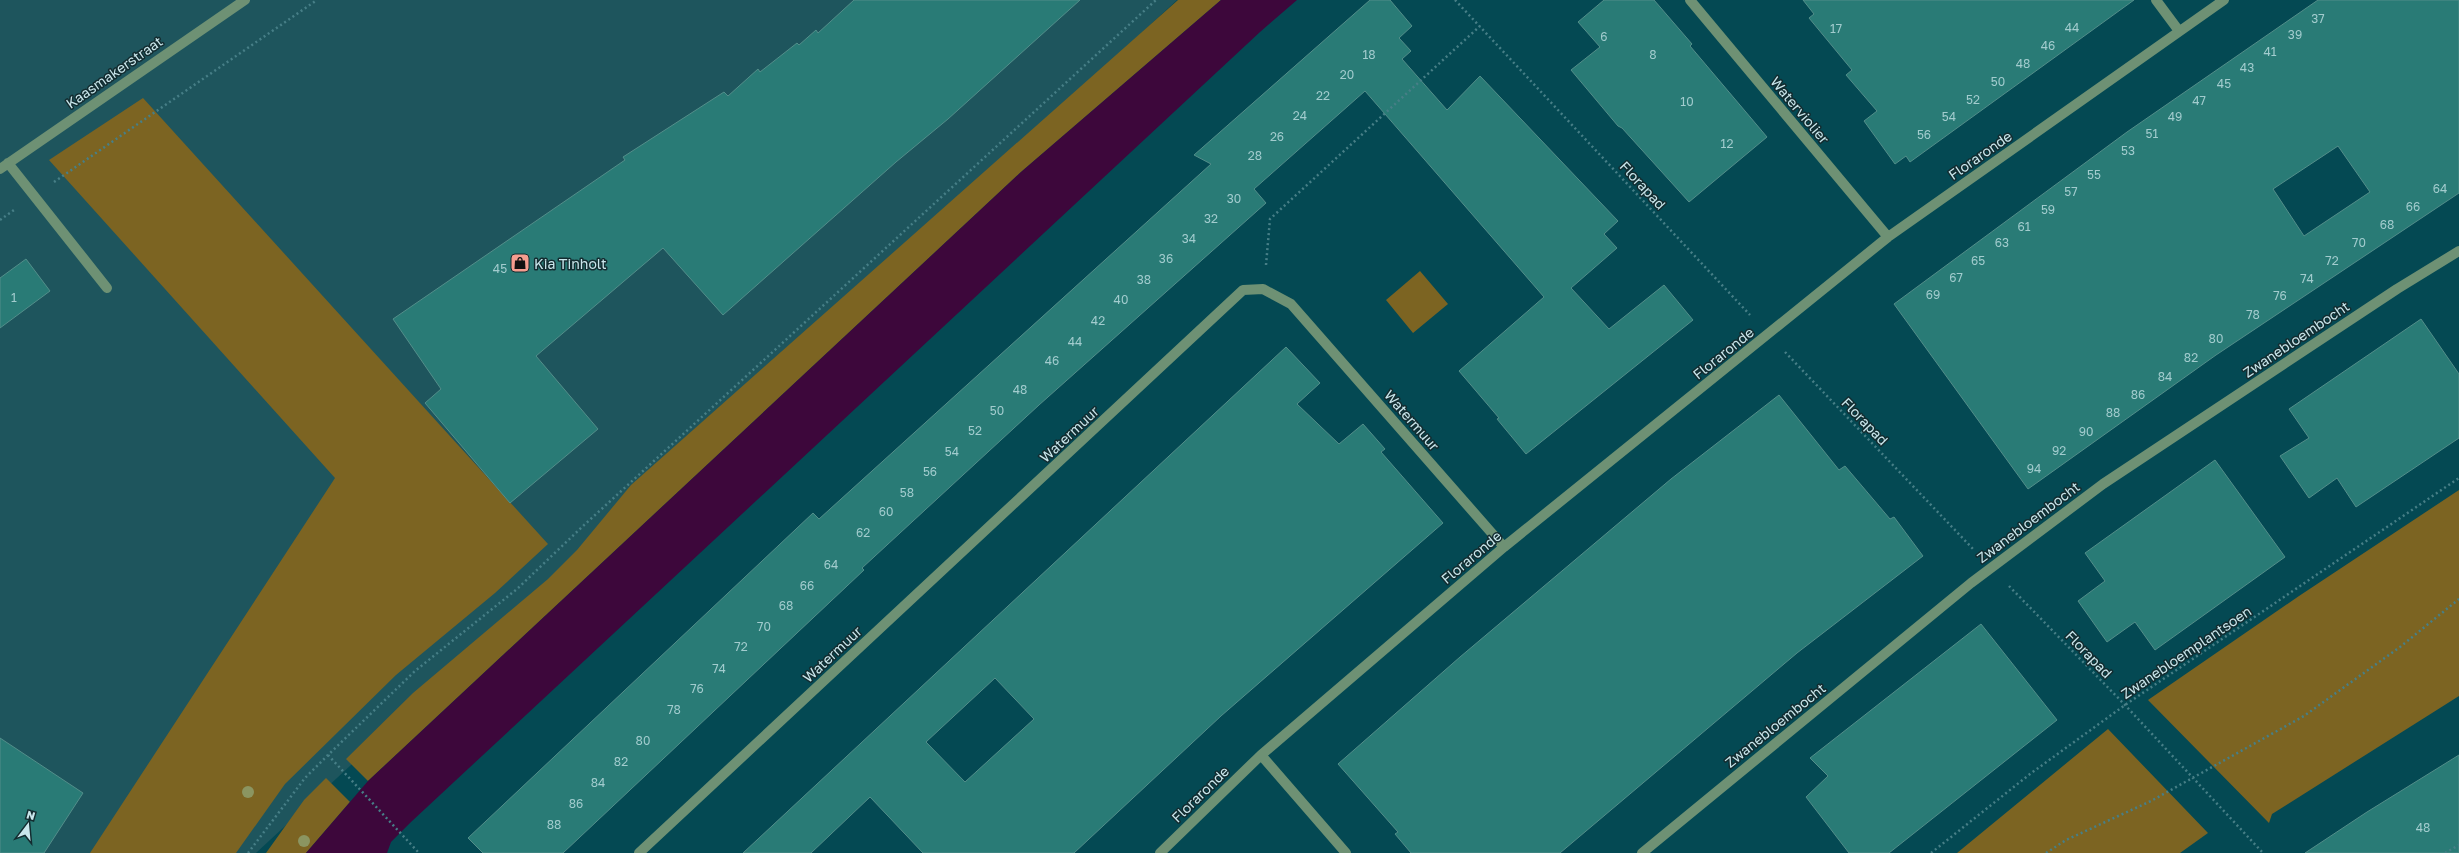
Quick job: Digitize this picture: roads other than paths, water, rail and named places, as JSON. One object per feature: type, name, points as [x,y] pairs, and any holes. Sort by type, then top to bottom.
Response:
[{"type":"street","name":"Kaasmakerstraat","points":[[4,166],[245,0]]},
{"type":"street","name":"Waterviolier","points":[[1690,0],[1888,237]]},
{"type":"street","points":[[2156,0],[2179,31]]},
{"type":"street","name":"Floraronde","points":[[1160,853],[1261,755],[1504,547],[1888,237],[2224,0]]},
{"type":"street","points":[[4,166],[34,196],[107,288]]},
{"type":"street","name":"Zwanebloembocht","points":[[1642,853],[1991,568],[2109,480],[2397,289],[2459,251]]},
{"type":"street","name":"Watermuur","points":[[639,853],[1243,290],[1264,289],[1291,304],[1504,547]]},
{"type":"street","points":[[1261,755],[1346,853]]},
{"type":"place","name":"Kia Tinholt","points":[[520,263]]}]
